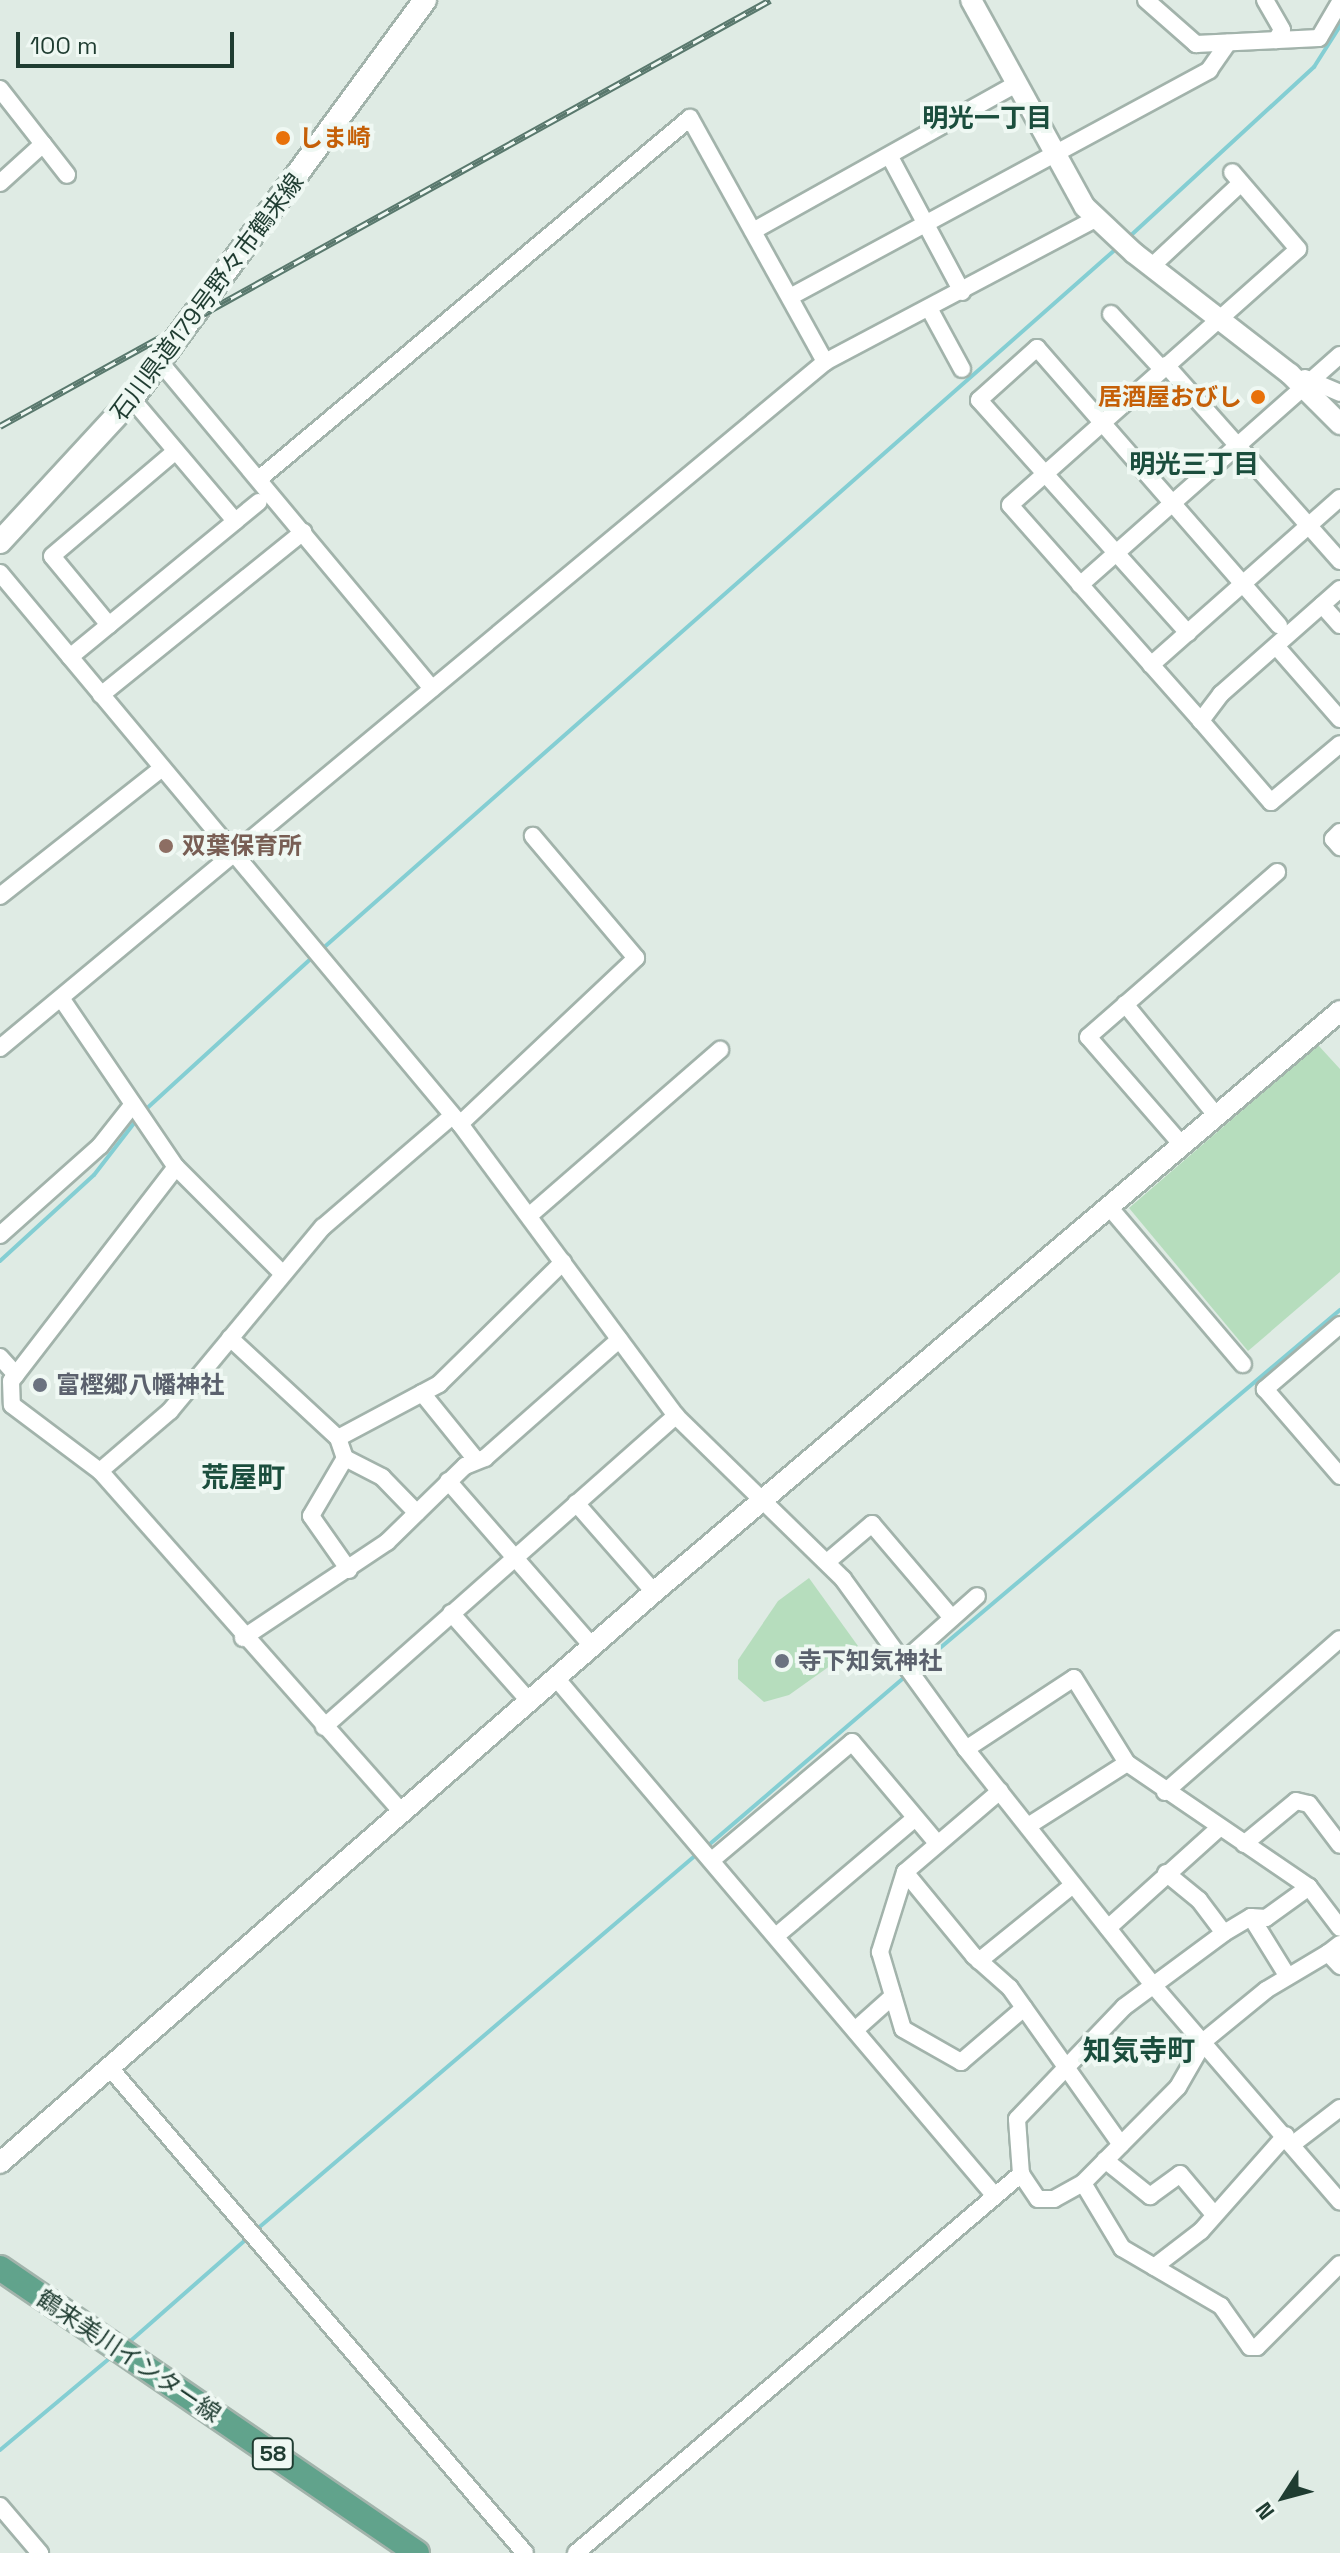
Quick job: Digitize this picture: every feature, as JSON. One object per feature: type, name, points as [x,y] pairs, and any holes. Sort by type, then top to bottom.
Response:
[{"type":"main road","name":"石川県道179号野々市鶴来線","points":[[0,542],[132,399],[425,0]]},
{"type":"main road","name":"鶴来美川インター線","points":[[0,2268],[417,2553]]},
{"type":"street","points":[[971,0],[1095,219],[1218,320],[1302,381],[1340,424]]},
{"type":"street","points":[[1147,0],[1196,44],[1319,38],[1340,2]]},
{"type":"street","points":[[1265,0],[1282,30],[1276,40]]},
{"type":"street","points":[[790,297],[1209,70],[1228,43]]},
{"type":"street","points":[[753,231],[1016,84]]},
{"type":"street","points":[[1,94],[67,175]]},
{"type":"street","points":[[259,479],[690,118],[825,362]]},
{"type":"street","points":[[0,183],[43,144]]},
{"type":"street","points":[[890,157],[962,292]]},
{"type":"street","points":[[1151,267],[1236,178],[1298,249],[1010,505],[1271,802],[1340,744]]},
{"type":"street","points":[[0,1048],[825,362],[930,310],[1095,219]]},
{"type":"street","points":[[930,310],[962,369]]},
{"type":"street","points":[[1111,314],[1238,444],[1340,561]]},
{"type":"street","points":[[1188,633],[979,400],[1037,348],[1279,625]]},
{"type":"street","points":[[1080,585],[1238,444],[1302,381],[1340,355]]},
{"type":"street","points":[[160,362],[432,689]]},
{"type":"street","points":[[1302,381],[1340,393]]},
{"type":"street","points":[[132,399],[235,521]]},
{"type":"street","points":[[109,625],[52,556],[176,451]]},
{"type":"street","points":[[1151,665],[1340,498]]},
{"type":"street","points":[[70,657],[259,502]]},
{"type":"street","points":[[101,695],[303,532]]},
{"type":"street","points":[[0,573],[456,1120],[530,1215],[676,1416],[761,1504],[827,1562],[966,1749],[1153,1985],[1205,2040],[1340,2202]]},
{"type":"street","points":[[1201,721],[1221,694],[1340,589]]},
{"type":"street","points":[[1322,605],[1340,625]]},
{"type":"street","points":[[1276,646],[1340,719]]},
{"type":"street","points":[[0,896],[161,769]]},
{"type":"street","points":[[1340,832],[1333,839],[1340,847]]},
{"type":"street","points":[[100,1471],[170,1411],[323,1227],[456,1120],[636,958],[533,836]]},
{"type":"street","points":[[1182,1145],[1088,1037],[1277,872]]},
{"type":"street","points":[[61,998],[176,1167],[282,1273]]},
{"type":"street","points":[[1125,1004],[1216,1115]]},
{"type":"street","points":[[0,2163],[654,1592],[1340,1011]]},
{"type":"street","points":[[530,1215],[720,1050]]},
{"type":"street","points":[[0,1235],[138,1111]]},
{"type":"street","points":[[176,1167],[16,1375],[12,1405],[100,1471],[243,1638],[402,1812]]},
{"type":"street","points":[[1110,1208],[1243,1364]]},
{"type":"street","points":[[338,1438],[422,1393],[563,1262]]},
{"type":"street","points":[[1340,1325],[1265,1389],[1340,1476]]},
{"type":"street","points":[[230,1338],[338,1438],[345,1458],[382,1477],[417,1513]]},
{"type":"street","points":[[243,1638],[349,1570],[417,1513],[448,1481],[477,1461],[619,1340]]},
{"type":"street","points":[[0,1357],[16,1375]]},
{"type":"street","points":[[422,1393],[477,1461]]},
{"type":"street","points":[[324,1727],[676,1416]]},
{"type":"street","points":[[345,1458],[311,1516],[349,1570]]},
{"type":"street","points":[[448,1481],[592,1646]]},
{"type":"street","points":[[576,1503],[654,1592]]},
{"type":"street","points":[[827,1562],[872,1524],[952,1618]]},
{"type":"street","points":[[903,1662],[977,1596]]},
{"type":"street","points":[[451,1613],[529,1701]]},
{"type":"street","points":[[1165,1792],[1340,1639]]},
{"type":"street","points":[[556,1678],[995,2196]]},
{"type":"street","points":[[966,1749],[1074,1678],[1127,1763],[1165,1792],[1309,1887],[1340,1928]]},
{"type":"street","points":[[706,1852],[852,1742],[938,1844]]},
{"type":"street","points":[[1028,1826],[1127,1763]]},
{"type":"street","points":[[1000,1791],[905,1872],[880,1952],[903,2029],[961,2062],[1024,2008]]},
{"type":"street","points":[[1244,1844],[1296,1801],[1309,1804],[1340,1845]]},
{"type":"street","points":[[776,1936],[915,1818]]},
{"type":"street","points":[[1108,1928],[1219,1828]]},
{"type":"street","points":[[905,1872],[979,1961],[1024,2008],[1121,2145]]},
{"type":"street","points":[[1166,1873],[1199,1900],[1224,1933]]},
{"type":"street","points":[[979,1961],[1073,1885]]},
{"type":"street","points":[[1309,1887],[1266,1918],[1251,1917],[1224,1933],[1153,1985],[1066,2067],[1017,2119],[1021,2174],[1038,2199],[1054,2199],[1083,2183],[1178,2087],[1205,2040],[1288,1977],[1334,1949],[1340,1966]]},
{"type":"street","points":[[1251,1917],[1288,1977]]},
{"type":"street","points":[[855,2030],[893,1996]]},
{"type":"street","points":[[110,2068],[525,2553]]},
{"type":"street","points":[[1154,2267],[1201,2231],[1212,2212],[1290,2140],[1340,2108]]},
{"type":"street","points":[[1105,2160],[1150,2196],[1180,2174],[1212,2212]]},
{"type":"street","points":[[576,2553],[1021,2174]]},
{"type":"street","points":[[1083,2183],[1122,2248],[1221,2306],[1257,2347],[1340,2264]]},
{"type":"street","points":[[0,2506],[40,2553]]},
{"type":"green space","points":[[1318,1045],[1340,1069],[1340,1272],[1248,1351],[1129,1208]]},
{"type":"green space","points":[[809,1578],[858,1646],[789,1695],[764,1702],[738,1679],[738,1660],[778,1601]]},
{"type":"waterway","points":[[1128,238],[1314,67],[1340,26]]},
{"type":"waterway","points":[[321,950],[1118,247]]},
{"type":"waterway","points":[[144,1111],[314,956]]},
{"type":"waterway","points":[[0,1261],[94,1175],[138,1118]]},
{"type":"waterway","points":[[914,1670],[1340,1310]]},
{"type":"waterway","points":[[704,1849],[907,1675]]},
{"type":"waterway","points":[[256,2230],[697,1854]]},
{"type":"waterway","points":[[127,2344],[250,2236]]},
{"type":"waterway","points":[[0,2450],[115,2354]]},
{"type":"railway","points":[[0,426],[770,0]]},
{"type":"place","name":"しま崎","points":[[283,138]]},
{"type":"place","name":"居酒屋おびし","points":[[1258,397]]},
{"type":"place","name":"双葉保育所","points":[[166,846]]},
{"type":"place","name":"富樫郷八幡神社","points":[[40,1385]]},
{"type":"place","name":"寺下知気神社","points":[[782,1661]]},
{"type":"district","name":"明光一丁目","points":[[987,119]]},
{"type":"district","name":"明光三丁目","points":[[1194,465]]},
{"type":"district","name":"荒屋町","points":[[243,1477]]},
{"type":"district","name":"知気寺町","points":[[1139,2050]]}]
